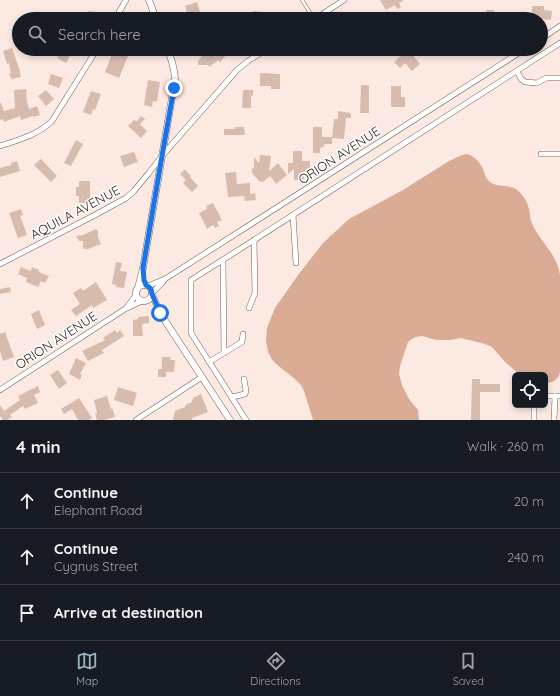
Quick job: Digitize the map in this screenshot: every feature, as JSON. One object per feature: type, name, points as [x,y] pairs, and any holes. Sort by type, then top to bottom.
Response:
[{"type":"street","points":[[119,12],[126,0]]},
{"type":"street","points":[[149,0],[153,12]]},
{"type":"street","points":[[326,12],[344,0]]},
{"type":"street","points":[[548,34],[560,26]]},
{"type":"street","points":[[548,51],[560,43]]},
{"type":"street","points":[[0,146],[34,134],[48,126],[93,56]]},
{"type":"street","points":[[160,313],[150,304],[138,299],[136,290],[138,288],[143,268],[175,80],[175,73],[170,56]]},
{"type":"street","name":"AQUILA AVENUE","points":[[0,264],[102,212],[126,198],[134,191],[162,156],[237,70],[256,56]]},
{"type":"street","name":"ORION AVENUE","points":[[147,286],[165,279],[514,56]]},
{"type":"street","points":[[246,420],[191,333],[191,280],[540,56]]},
{"type":"street","points":[[517,71],[521,79],[525,82],[537,83],[546,78],[560,78]]},
{"type":"street","points":[[541,154],[560,154]]},
{"type":"street","points":[[293,215],[296,263]]},
{"type":"street","points":[[249,308],[255,293],[254,240]]},
{"type":"street","points":[[223,260],[224,353]]},
{"type":"street","points":[[143,268],[143,277],[147,286],[151,289],[160,313],[230,420]]},
{"type":"street","name":"ORION AVENUE","points":[[152,294],[165,279]]},
{"type":"street","points":[[138,288],[141,285],[147,286]]},
{"type":"street","points":[[144,301],[149,299],[152,294]]},
{"type":"street","name":"ORION AVENUE","points":[[125,309],[136,295]]},
{"type":"street","name":"ORION AVENUE","points":[[0,390],[125,309],[144,301]]},
{"type":"street","points":[[209,362],[242,342],[243,334]]},
{"type":"street","points":[[136,420],[202,377]]},
{"type":"street","points":[[232,397],[245,394],[244,379]]},
{"type":"street","points":[[554,420],[557,396]]},
{"type":"street","points":[[534,408],[534,420]]},
{"type":"lane","points":[[302,0],[310,12]]},
{"type":"shaded area","points":[[468,154],[475,158],[483,169],[486,178],[494,184],[516,189],[522,195],[527,204],[534,228],[555,260],[560,275],[560,373],[558,378],[548,382],[548,372],[517,372],[505,362],[492,347],[485,344],[461,338],[436,340],[422,336],[416,337],[408,342],[400,366],[399,374],[402,385],[409,399],[418,410],[419,420],[313,420],[301,385],[276,364],[268,352],[266,341],[267,328],[275,308],[323,243],[349,219],[403,190],[449,161]]},
{"type":"building","points":[[380,0],[404,0],[399,3],[401,7],[397,9],[395,5],[386,10]]},
{"type":"building","points":[[197,2],[200,12],[187,12],[185,6]]},
{"type":"building","points":[[532,6],[544,6],[544,10],[552,11],[551,20],[548,20],[548,12],[532,12]]},
{"type":"building","points":[[486,10],[494,10],[494,12],[486,12]]},
{"type":"building","points":[[12,48],[12,56],[15,56],[21,77],[11,79],[9,73],[11,73],[9,63],[7,64],[3,51]]},
{"type":"building","points":[[58,56],[70,56],[66,63],[57,58]]},
{"type":"building","points":[[111,56],[128,56],[119,78],[105,72]]},
{"type":"building","points":[[202,56],[225,56],[220,62],[218,60],[215,63],[214,62],[210,67],[208,65],[198,65],[198,61]]},
{"type":"building","points":[[400,56],[414,56],[420,64],[412,71],[405,63],[400,68],[394,62]]},
{"type":"building","points":[[260,73],[280,74],[280,89],[271,89],[271,86],[260,86]]},
{"type":"building","points":[[51,74],[63,78],[59,88],[48,84]]},
{"type":"building","points":[[148,80],[160,82],[157,102],[153,101],[152,107],[144,105]]},
{"type":"building","points":[[361,85],[369,85],[369,113],[360,113]]},
{"type":"building","points":[[391,86],[401,86],[401,97],[405,97],[405,107],[391,107]]},
{"type":"building","points":[[26,89],[29,109],[37,106],[40,115],[21,120],[20,116],[4,122],[3,119],[0,120],[0,103],[4,111],[15,108],[14,90]]},
{"type":"building","points":[[46,90],[54,99],[46,106],[38,96]]},
{"type":"building","points":[[243,90],[253,90],[253,96],[251,96],[251,108],[242,108]]},
{"type":"building","points":[[91,91],[101,94],[95,110],[93,109],[91,115],[83,112]]},
{"type":"building","points":[[338,111],[351,113],[351,118],[346,118],[344,139],[332,138],[334,119],[338,119]]},
{"type":"building","points":[[141,116],[145,119],[140,124],[147,131],[141,138],[128,126],[134,120],[137,121]]},
{"type":"building","points":[[235,127],[244,127],[245,135],[224,135],[224,129],[235,129]]},
{"type":"building","points":[[313,127],[322,127],[322,137],[332,137],[332,144],[324,144],[324,147],[320,148],[320,153],[313,153]]},
{"type":"building","points":[[76,140],[83,144],[71,166],[64,163]]},
{"type":"building","points":[[293,151],[302,151],[302,161],[310,161],[310,173],[303,173],[304,180],[294,180],[294,169],[288,174],[288,163],[293,163]]},
{"type":"building","points":[[134,152],[138,162],[124,167],[120,156]]},
{"type":"building","points":[[260,155],[271,156],[269,171],[278,163],[287,175],[276,184],[270,176],[263,182],[259,181],[252,173],[252,169],[254,167],[254,157],[259,163]]},
{"type":"building","points":[[41,159],[57,176],[51,182],[34,165]]},
{"type":"building","points":[[17,161],[20,171],[0,177],[0,168],[11,165],[11,163]]},
{"type":"building","points":[[185,169],[198,186],[192,192],[183,183],[186,180],[180,174]]},
{"type":"building","points":[[236,172],[237,184],[250,183],[250,194],[255,193],[256,200],[245,201],[244,196],[228,197],[225,173]]},
{"type":"building","points":[[79,181],[90,181],[90,203],[79,203],[79,196],[76,196],[76,187],[79,187]]},
{"type":"building","points":[[213,203],[222,220],[217,222],[219,226],[215,228],[213,225],[207,229],[199,213],[207,209],[206,206]]},
{"type":"building","points":[[21,209],[23,215],[20,216],[27,235],[18,238],[9,213]]},
{"type":"building","points":[[96,229],[98,231],[98,237],[101,244],[84,249],[83,241],[79,241],[76,236],[83,235]]},
{"type":"building","points":[[116,262],[122,263],[120,271],[127,272],[124,288],[116,287],[116,285],[112,284]]},
{"type":"building","points":[[21,267],[31,271],[32,267],[49,276],[45,283],[41,281],[38,287],[26,282],[27,278],[18,274]]},
{"type":"building","points":[[96,282],[107,300],[93,308],[92,305],[76,316],[71,310],[80,304],[73,293],[81,288],[83,291]]},
{"type":"building","points":[[10,287],[11,292],[0,294],[0,289]]},
{"type":"building","points":[[39,310],[45,325],[37,329],[31,314]]},
{"type":"building","points":[[149,316],[149,323],[142,324],[143,336],[133,336],[133,320],[138,319],[138,317]]},
{"type":"building","points":[[115,330],[117,333],[120,330],[124,336],[102,350],[104,353],[88,361],[82,351],[105,340],[103,338]]},
{"type":"building","points":[[5,332],[14,357],[3,361],[0,351],[0,334]]},
{"type":"building","points":[[162,357],[171,357],[170,360],[175,360],[174,372],[166,372],[166,377],[158,377],[158,369],[162,369]]},
{"type":"building","points":[[76,358],[86,363],[80,374],[82,375],[80,380],[69,374]]},
{"type":"building","points":[[58,370],[67,383],[59,389],[50,375]]},
{"type":"building","points":[[472,379],[480,379],[480,384],[500,384],[500,392],[480,392],[480,420],[471,420]]},
{"type":"building","points":[[38,386],[40,392],[34,395],[38,403],[25,409],[23,406],[10,415],[12,417],[7,420],[3,420],[0,416],[0,405],[4,411],[20,400],[18,396]]},
{"type":"building","points":[[118,387],[137,393],[133,406],[114,400]]},
{"type":"building","points":[[201,394],[208,412],[192,418],[192,420],[173,420],[175,411],[185,407],[185,405],[192,402],[193,398]]},
{"type":"building","points":[[107,396],[111,410],[112,407],[115,417],[97,420],[94,400]]},
{"type":"building","points":[[79,398],[92,418],[89,420],[78,420],[72,409],[64,414],[61,409]]},
{"type":"route","points":[[160,313],[152,291],[150,287],[146,285],[144,280],[143,268],[174,88]]}]
